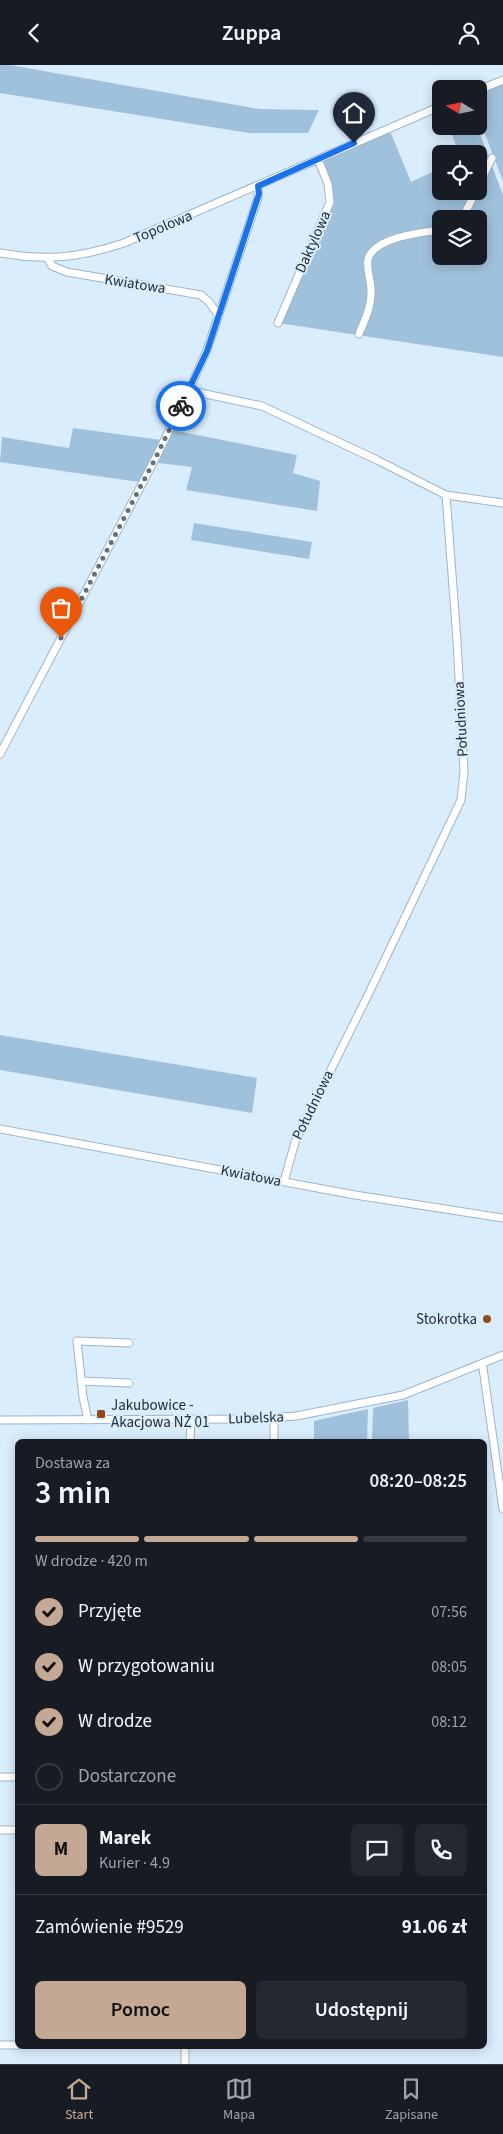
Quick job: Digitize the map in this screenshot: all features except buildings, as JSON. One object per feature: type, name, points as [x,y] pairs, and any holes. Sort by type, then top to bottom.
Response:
[{"type":"street","points":[[488,86],[503,80]]},
{"type":"street","name":"Topolowa","points":[[0,253],[48,259],[79,255],[124,243],[432,110]]},
{"type":"street","points":[[487,168],[492,158]]},
{"type":"street","name":"Daktylowa","points":[[278,323],[330,205],[330,189],[318,159]]},
{"type":"street","points":[[0,754],[190,389],[207,351],[219,316],[259,194],[258,186]]},
{"type":"street","points":[[358,334],[371,303],[368,269],[371,254],[381,246],[403,235],[432,231]]},
{"type":"street","name":"Kwiatowa","points":[[48,259],[52,266],[67,272],[201,295],[209,302],[219,316]]},
{"type":"street","points":[[190,389],[196,392],[262,406],[350,446],[446,495],[503,503]]},
{"type":"street","name":"Południowa","points":[[284,1182],[287,1164],[295,1142],[372,987],[461,800],[464,777],[463,753],[446,495]]},
{"type":"street","name":"Kwiatowa","points":[[0,1129],[284,1182],[503,1218]]},
{"type":"street","points":[[88,1420],[81,1381],[77,1341],[129,1343]]},
{"type":"street","name":"Lubelska","points":[[0,1420],[191,1420],[274,1418],[314,1413],[397,1396],[503,1355]]},
{"type":"street","points":[[481,1364],[485,1378],[503,1509]]},
{"type":"street","points":[[81,1381],[129,1383]]},
{"type":"street","points":[[274,1418],[274,1439]]},
{"type":"street","points":[[190,1439],[191,1420]]},
{"type":"street","points":[[0,1777],[15,1777]]},
{"type":"street","points":[[0,1829],[15,1830]]},
{"type":"street","points":[[0,2045],[15,2045]]},
{"type":"street","points":[[185,2049],[185,2064]]},
{"type":"shaded area","points":[[0,65],[10,65],[259,109],[319,110],[308,133],[249,133],[0,93]]},
{"type":"shaded area","points":[[503,83],[503,181],[485,135],[488,135],[488,89]]},
{"type":"shaded area","points":[[390,131],[411,182],[432,172],[432,200],[487,200],[487,153],[503,195],[503,357],[278,323],[320,227],[332,207],[333,198],[320,161]]},
{"type":"shaded area","points":[[452,135],[480,135],[484,145],[456,145]]},
{"type":"shaded area","points":[[73,428],[161,440],[167,429],[297,455],[293,473],[320,481],[317,511],[186,490],[192,467],[158,463],[146,483],[0,462],[2,437],[69,448]]},
{"type":"shaded area","points":[[194,523],[312,542],[309,559],[191,540]]},
{"type":"shaded area","points":[[0,1035],[257,1078],[252,1113],[0,1070]]},
{"type":"shaded area","points":[[408,1400],[409,1439],[372,1439],[373,1408]]},
{"type":"shaded area","points":[[368,1409],[367,1439],[314,1439],[314,1421]]},
{"type":"way so far","points":[[61,638],[181,406]]},
{"type":"place","name":"Stokrotka","points":[[487,1319]]},
{"type":"place","name":"Jakubowice - Akacjowa NŻ 01","points":[[101,1414]]},
{"type":"route","points":[[181,406],[207,351],[260,191],[258,186],[354,143]]}]
